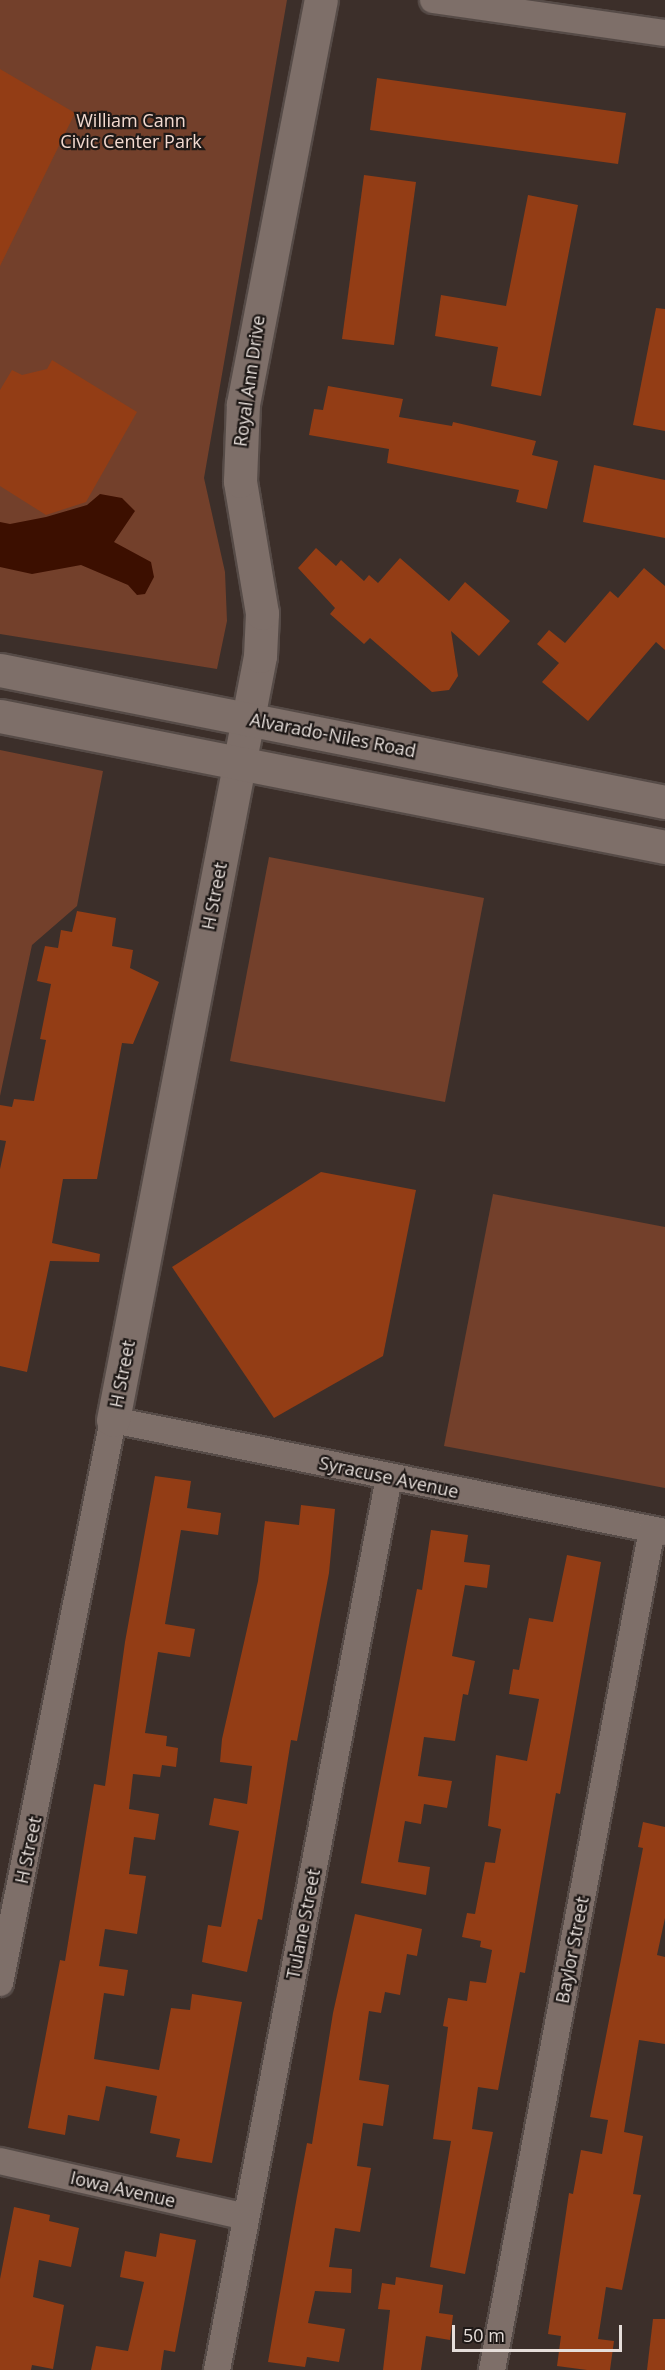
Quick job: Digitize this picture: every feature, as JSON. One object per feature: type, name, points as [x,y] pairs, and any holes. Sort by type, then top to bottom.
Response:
[{"type":"street","name":"Royal Ann Drive","points":[[240,764],[250,719],[262,613],[240,482],[243,404],[321,0]]},
{"type":"street","points":[[433,0],[665,33]]},
{"type":"street","name":"Alvarado-Niles Road","points":[[0,670],[665,802]]},
{"type":"street","points":[[0,716],[665,846]]},
{"type":"street","name":"H Street","points":[[0,1983],[113,1420],[240,764]]},
{"type":"street","name":"Syracuse Avenue","points":[[113,1420],[658,1531]]},
{"type":"street","name":"Tulane Street","points":[[217,2370],[389,1478]]},
{"type":"street","name":"Baylor Street","points":[[492,2370],[658,1531]]},
{"type":"street","name":"Iowa Avenue","points":[[0,2161],[246,2217]]},
{"type":"green space","name":"William Cann Civic Center Park","points":[[0,0],[287,0],[204,478],[225,572],[227,621],[217,669],[0,634]]},
{"type":"green space","points":[[0,750],[103,771],[77,906],[32,945],[0,1096]]},
{"type":"green space","points":[[269,857],[484,898],[445,1102],[230,1061]]},
{"type":"green space","points":[[493,1194],[665,1227],[665,1488],[444,1446]]},
{"type":"shaded area","points":[[100,494],[122,498],[135,511],[114,542],[151,562],[154,577],[145,594],[137,595],[128,585],[81,565],[32,574],[0,567],[0,522],[10,524],[46,517],[87,505]]},
{"type":"building","points":[[0,69],[75,113],[0,266]]},
{"type":"building","points":[[377,78],[626,113],[618,164],[370,130]]},
{"type":"building","points":[[364,175],[416,182],[394,345],[342,339]]},
{"type":"building","points":[[528,195],[578,205],[541,396],[491,386],[498,347],[435,336],[441,295],[506,306]]},
{"type":"building","points":[[656,308],[665,309],[665,431],[633,425]]},
{"type":"building","points":[[52,360],[137,412],[86,502],[46,515],[0,486],[0,390],[12,370],[22,375],[47,369]]},
{"type":"building","points":[[328,386],[403,399],[399,417],[452,426],[453,422],[536,441],[532,455],[558,461],[547,509],[516,502],[519,490],[387,463],[389,449],[309,435],[314,409],[323,410]]},
{"type":"building","points":[[594,465],[665,480],[665,538],[583,522]]},
{"type":"building","points":[[316,548],[336,566],[341,560],[364,581],[369,575],[378,583],[400,558],[449,601],[465,582],[510,621],[479,656],[451,631],[458,676],[449,690],[432,692],[370,638],[364,644],[330,614],[335,608],[298,568]]},
{"type":"building","points":[[644,568],[665,586],[665,650],[656,642],[588,721],[542,682],[559,663],[537,644],[549,630],[565,643],[610,591],[618,598]]},
{"type":"building","points":[[77,911],[116,918],[112,946],[133,950],[130,968],[159,982],[133,1044],[122,1043],[97,1179],[63,1179],[52,1243],[100,1254],[99,1262],[50,1261],[27,1372],[0,1366],[0,1169],[6,1141],[0,1140],[0,1105],[12,1107],[14,1099],[34,1101],[46,1040],[40,1039],[51,984],[37,981],[45,946],[58,948],[61,930],[72,932]]},
{"type":"building","points":[[321,1172],[416,1190],[383,1356],[274,1418],[172,1267]]},
{"type":"building","points":[[155,1476],[191,1481],[187,1508],[221,1513],[218,1535],[181,1530],[165,1624],[195,1629],[190,1657],[158,1652],[145,1733],[167,1736],[166,1746],[178,1748],[176,1767],[162,1765],[160,1777],[133,1774],[129,1809],[159,1814],[155,1840],[134,1837],[129,1874],[146,1876],[137,1934],[105,1929],[99,1966],[128,1970],[124,1996],[104,1993],[94,2059],[159,2070],[171,2008],[190,2010],[192,1994],[242,2002],[212,2163],[176,2157],[180,2139],[150,2133],[157,2096],[106,2086],[99,2121],[68,2115],[65,2135],[28,2128],[60,1960],[65,1961],[94,1784],[105,1786],[125,1642]]},
{"type":"building","points":[[301,1505],[335,1509],[329,1573],[297,1741],[291,1740],[262,1920],[258,1919],[247,1972],[202,1962],[208,1925],[221,1927],[239,1831],[209,1825],[214,1798],[247,1804],[252,1766],[220,1762],[222,1739],[258,1581],[265,1521],[299,1525]]},
{"type":"building","points":[[431,1530],[468,1535],[464,1562],[490,1565],[487,1588],[465,1585],[452,1656],[475,1661],[468,1695],[463,1694],[455,1741],[424,1737],[418,1776],[452,1781],[447,1808],[424,1804],[421,1824],[405,1821],[398,1862],[430,1867],[426,1895],[361,1883],[417,1589],[422,1590]]},
{"type":"building","points":[[567,1555],[601,1562],[560,1794],[556,1793],[525,1973],[520,1972],[498,2090],[478,2087],[472,2129],[493,2132],[465,2274],[430,2267],[451,2141],[433,2139],[448,2027],[443,2026],[448,1998],[467,2001],[470,1981],[486,1983],[492,1950],[480,1947],[481,1941],[462,1937],[467,1913],[475,1914],[485,1862],[495,1863],[501,1829],[488,1826],[496,1755],[527,1761],[539,1699],[509,1694],[513,1669],[519,1670],[529,1618],[553,1622]]},
{"type":"building","points":[[643,1822],[665,1827],[665,1918],[657,1955],[665,1957],[665,2044],[639,2040],[624,2132],[643,2136],[633,2194],[641,2195],[622,2290],[606,2287],[598,2339],[614,2341],[610,2370],[587,2370],[557,2366],[561,2336],[548,2334],[569,2193],[573,2194],[581,2150],[602,2154],[608,2120],[590,2117],[643,1848],[638,1847]]},
{"type":"building","points":[[355,1914],[422,1929],[417,1956],[407,1954],[400,1995],[385,1992],[381,2013],[369,2011],[359,2080],[389,2085],[383,2126],[363,2123],[357,2166],[371,2168],[360,2232],[335,2228],[329,2267],[352,2269],[351,2293],[315,2291],[308,2323],[345,2329],[339,2362],[307,2357],[305,2367],[268,2362],[307,2143],[312,2144],[333,2013]]},
{"type":"building","points":[[14,2207],[50,2215],[49,2221],[79,2228],[71,2267],[39,2260],[33,2297],[64,2305],[53,2369],[32,2365],[31,2370],[0,2370],[0,2279]]},
{"type":"building","points":[[160,2233],[196,2240],[175,2352],[164,2350],[161,2370],[91,2370],[96,2346],[128,2351],[144,2282],[120,2277],[125,2251],[156,2257]]},
{"type":"building","points":[[396,2277],[443,2285],[439,2313],[453,2315],[450,2340],[426,2336],[421,2370],[383,2370],[390,2310],[378,2309],[382,2283],[395,2285]]},
{"type":"building","points":[[653,2319],[665,2319],[665,2370],[647,2370]]}]
